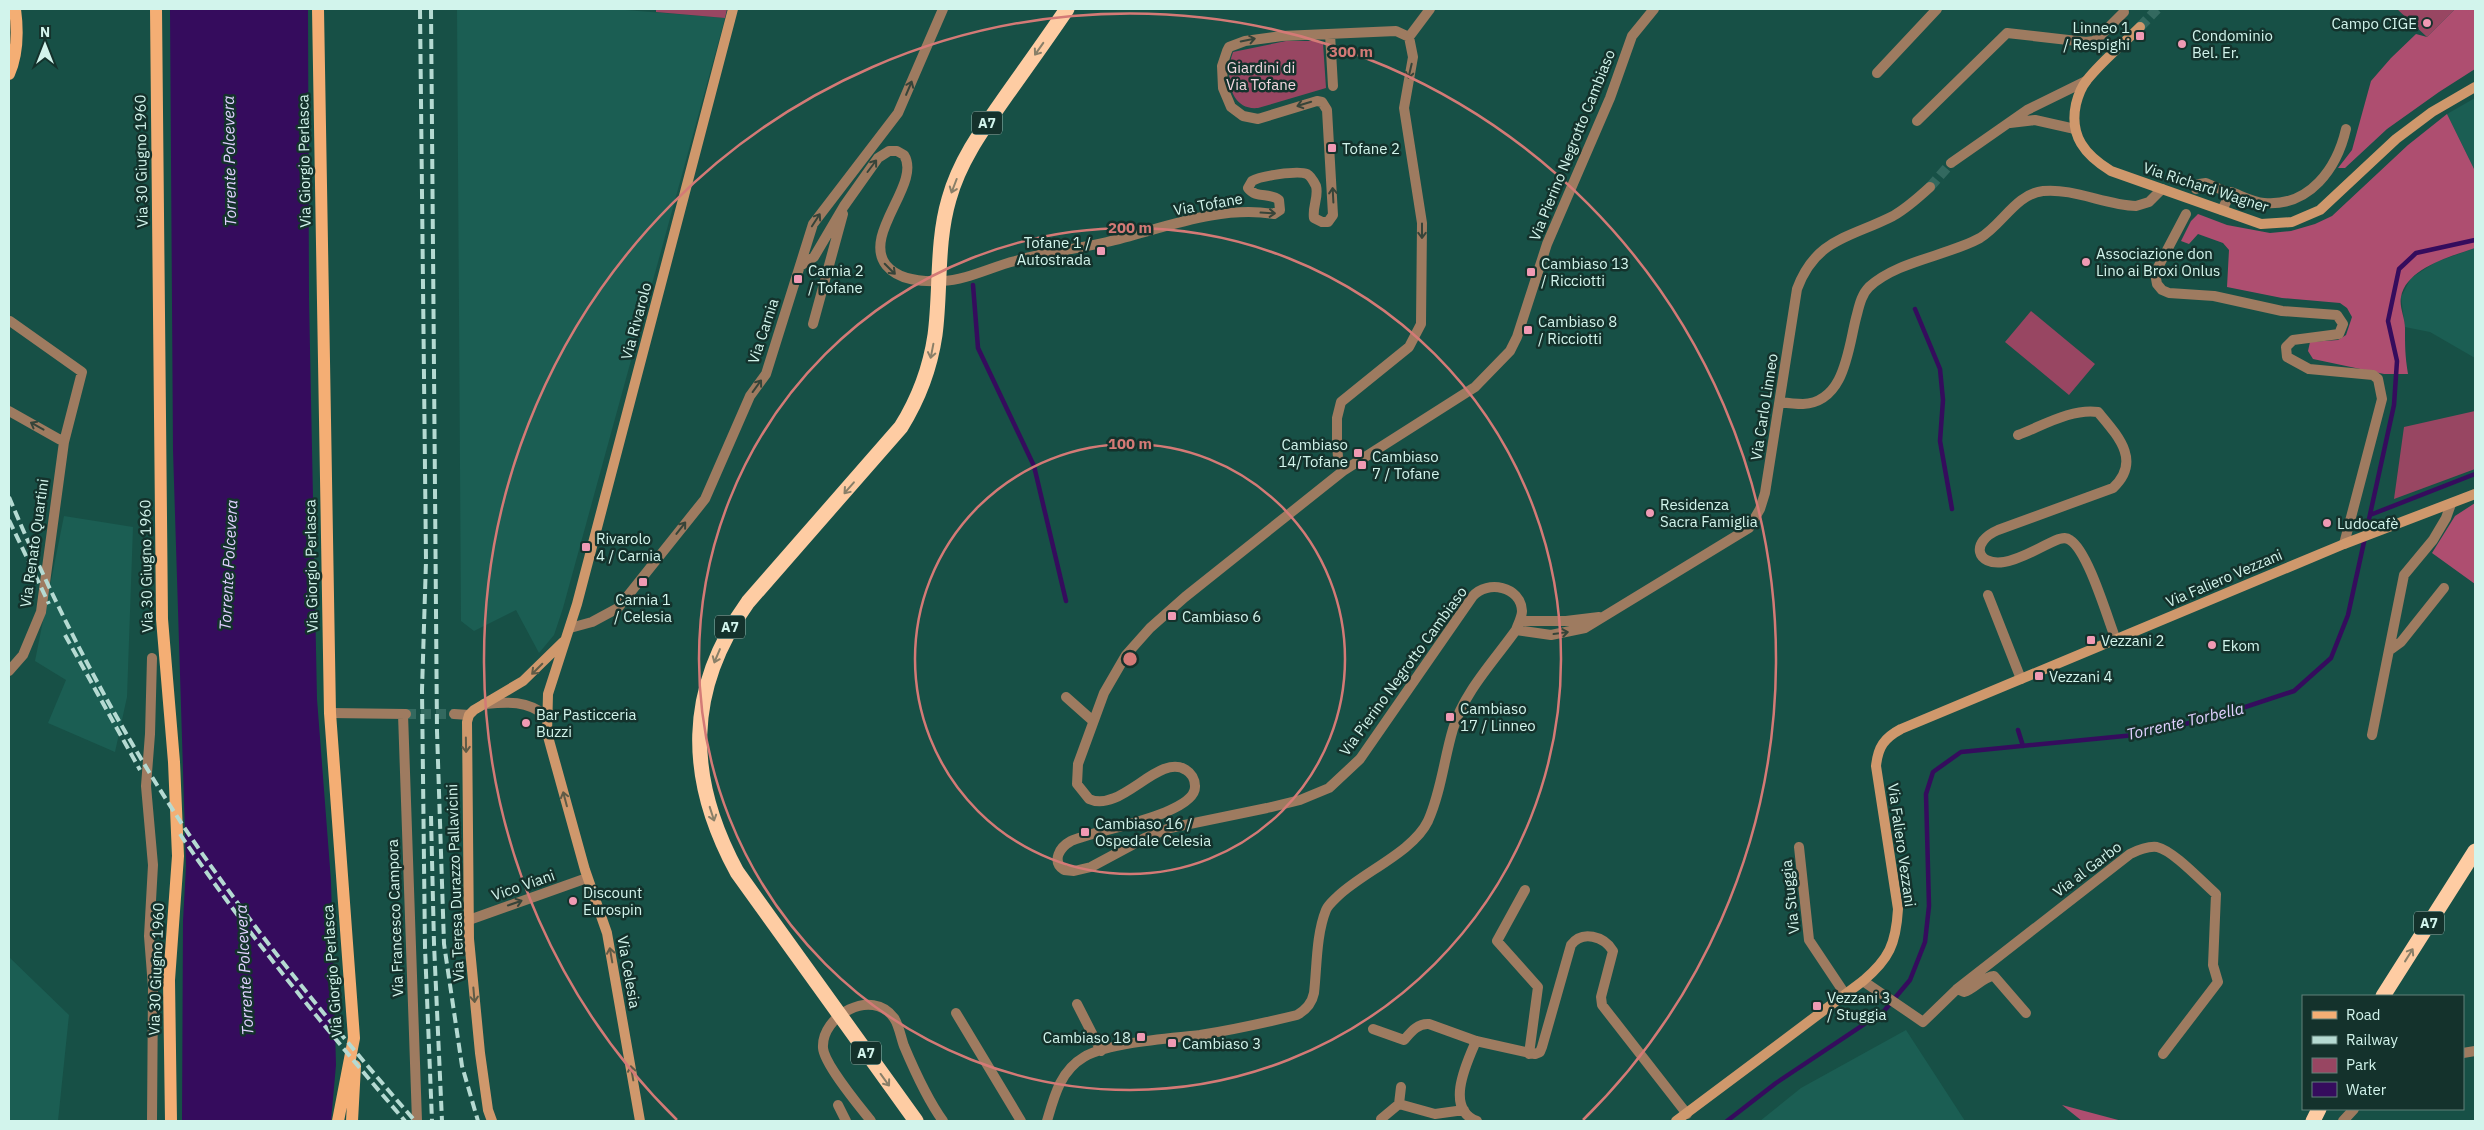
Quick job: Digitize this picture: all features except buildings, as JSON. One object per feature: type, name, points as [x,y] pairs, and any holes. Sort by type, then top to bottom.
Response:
[{"type":"highway","name":"A7","points":[[916,1121],[737,872],[722,844],[705,793],[699,757],[705,691],[715,659],[729,628],[748,602],[901,427],[917,400],[929,366],[938,303],[940,252],[949,199],[960,169],[979,134],[1068,9]]},
{"type":"highway","name":"A7","points":[[2384,995],[2475,851]]},
{"type":"main road","points":[[9,74],[13,64],[17,34],[15,9]]},
{"type":"main road","name":"Via 30 Giugno 1960","points":[[156,9],[162,619],[174,762],[178,856],[169,980],[171,1121]]},
{"type":"main road","name":"Via Giorgio Perlasca","points":[[318,9],[330,713],[354,1038],[338,1121]]},
{"type":"main road","points":[[352,1121],[355,1063],[354,1038]]},
{"type":"street","name":"Via Rivarolo","points":[[546,716],[548,694],[570,628],[733,9]]},
{"type":"street","name":"Via Carnia","points":[[570,628],[599,618],[618,608],[704,499],[750,396],[766,374],[813,224],[898,112],[943,9]]},
{"type":"street","points":[[1343,471],[1338,458],[1336,444],[1336,418],[1341,402],[1409,347],[1420,324],[1422,223],[1404,108],[1413,57],[1409,37],[1430,9]]},
{"type":"street","name":"Via Pierino Negrotto Cambiaso","points":[[1518,625],[1522,613],[1520,602],[1510,591],[1497,586],[1477,592],[1360,759],[1329,788],[1300,800],[1170,828],[1146,838],[1091,867],[1074,871],[1064,870],[1058,865],[1061,849],[1067,844],[1092,833],[1140,821],[1178,807],[1190,800],[1195,789],[1194,779],[1188,770],[1175,766],[1159,772],[1113,799],[1097,802],[1089,799],[1079,788],[1076,774],[1092,721],[1104,693],[1126,655],[1150,628],[1343,471],[1475,387],[1510,351],[1517,337],[1547,244],[1610,98],[1632,36],[1654,9]]},
{"type":"street","points":[[1876,73],[1937,9]]},
{"type":"street","points":[[1917,121],[2007,33],[2086,42],[2094,40],[2124,12]]},
{"type":"street","points":[[1951,163],[2026,110],[2086,81],[2140,27]]},
{"type":"street","name":"Via Tofane","points":[[800,266],[814,256],[844,206],[882,154],[893,150],[904,155],[908,169],[884,230],[881,248],[883,261],[891,270],[902,277],[918,281],[943,281],[959,278],[1040,254],[1104,242],[1223,214],[1244,212],[1276,214],[1281,207],[1277,198],[1255,194],[1248,188],[1252,181],[1265,177],[1307,174],[1315,184],[1317,191],[1314,218],[1322,222],[1328,222],[1334,215],[1330,139],[1325,105],[1317,101],[1311,102],[1258,119],[1248,118],[1239,114],[1231,106],[1223,88],[1222,77],[1226,51],[1229,47],[1238,43],[1282,36],[1396,31],[1409,37]]},
{"type":"street","points":[[1330,34],[1334,86]]},
{"type":"street","points":[[2006,123],[2035,120],[2075,129],[2075,110],[2086,81]]},
{"type":"street","name":"Via Richard Wagner","points":[[2075,129],[2080,144],[2098,163],[2111,171],[2270,225],[2292,222],[2320,210],[2396,139],[2432,112],[2475,87]]},
{"type":"street","points":[[2196,189],[2199,184],[2206,183],[2228,193],[2265,203],[2282,202],[2306,192],[2320,182],[2330,170],[2341,147],[2346,128]]},
{"type":"street","name":"Via Carlo Linneo","points":[[1518,625],[1602,616],[1749,528],[1760,509],[1765,493],[1797,289],[1810,262],[1831,244],[1904,209],[1930,187]]},
{"type":"street","points":[[1780,402],[1810,403],[1825,396],[1834,388],[1842,377],[1861,298],[1876,281],[1977,239],[1999,223],[2028,196],[2049,191],[2136,206],[2149,202],[2162,189]]},
{"type":"street","points":[[2222,210],[2228,193]]},
{"type":"street","name":"Via Tofane","points":[[813,324],[826,268],[839,231],[844,206]]},
{"type":"street","points":[[2186,214],[2155,273],[2154,278],[2162,290],[2169,293],[2214,296],[2282,311],[2337,315],[2343,324],[2339,334],[2293,340],[2286,347],[2287,357],[2309,369],[2372,375],[2378,379],[2382,399],[2348,543]]},
{"type":"street","name":"Via Renato Quartini","points":[[9,671],[23,655],[41,612],[64,442],[82,372],[10,321]]},
{"type":"street","points":[[9,411],[64,442]]},
{"type":"street","points":[[2018,434],[2078,412],[2098,412],[2124,446],[2126,471],[2122,479],[2113,488],[1998,530],[1984,537],[1980,544],[1981,553],[1988,561],[1996,562],[2011,560],[2058,539],[2066,538],[2071,541],[2082,554],[2116,640]]},
{"type":"street","name":"Via Faliero Vezzani","points":[[1676,1121],[1862,981],[1879,967],[1889,953],[1896,930],[1898,909],[1876,766],[1880,745],[1886,738],[1900,729],[2348,543],[2475,494]]},
{"type":"street","points":[[2372,735],[2404,575],[2433,540],[2446,518],[2451,504]]},
{"type":"street","points":[[2390,650],[2401,642],[2444,588]]},
{"type":"street","points":[[1988,595],[2020,679]]},
{"type":"street","points":[[1047,1121],[1056,1090],[1063,1077],[1084,1057],[1101,1051],[1155,1040],[1245,1027],[1297,1015],[1304,1011],[1313,999],[1322,922],[1326,908],[1344,891],[1401,849],[1419,833],[1427,822],[1438,792],[1457,720],[1467,697],[1518,625]]},
{"type":"street","name":"Via Rivarolo","points":[[483,704],[504,693],[534,672],[565,639]]},
{"type":"street","points":[[152,658],[150,734],[146,786],[153,865],[149,936],[153,987],[152,1121]]},
{"type":"street","points":[[1066,697],[1092,721]]},
{"type":"street","points":[[454,714],[468,715],[483,704],[522,703],[536,707],[546,716]]},
{"type":"street","name":"Via Francesco Campora","points":[[330,713],[405,714],[417,1121]]},
{"type":"street","name":"Via Teresa Durazzo Pallavicini","points":[[468,715],[466,734],[469,940],[480,1053],[488,1110],[492,1121]]},
{"type":"street","name":"Via Celesia","points":[[546,716],[547,733],[587,878],[607,933],[640,1121]]},
{"type":"street","name":"Via Stuggia","points":[[1799,847],[1809,940],[1845,994]]},
{"type":"street","name":"Via al Garbo","points":[[1862,981],[1880,991],[1923,1022],[1957,988],[2130,854],[2142,848],[2156,847],[2168,852],[2216,894],[2214,965],[2218,982],[2163,1054]]},
{"type":"street","name":"Vico Viani","points":[[469,920],[587,878]]},
{"type":"street","points":[[1525,890],[1497,941],[1538,987],[1529,1054]]},
{"type":"street","points":[[1373,1029],[1404,1040],[1422,1023],[1476,1041],[1529,1054],[1540,1052],[1571,946],[1581,936],[1592,936],[1609,944],[1613,951],[1601,997],[1602,1006],[1687,1114]]},
{"type":"street","points":[[1957,988],[1964,992],[1972,990],[1989,976],[1994,976],[2026,1013]]},
{"type":"street","points":[[871,1121],[827,1061],[823,1049],[825,1036],[839,1014],[863,1004],[878,1006],[894,1017],[927,1096],[943,1121]]},
{"type":"street","points":[[1077,1004],[1101,1051]]},
{"type":"street","points":[[956,1013],[1021,1121]]},
{"type":"street","points":[[1476,1041],[1461,1080],[1460,1095],[1464,1110],[1472,1119],[1477,1121]]},
{"type":"street","points":[[1381,1119],[1399,1104],[1401,1087]]},
{"type":"street","points":[[1399,1104],[1435,1114],[1464,1110]]},
{"type":"street","points":[[838,1105],[846,1121]]},
{"type":"street","points":[[2343,1121],[2353,1110]]},
{"type":"shaded area","points":[[457,9],[614,9],[725,18],[563,608],[554,635],[539,653],[516,610],[474,631],[461,621]]},
{"type":"shaded area","points":[[2455,9],[2475,9],[2475,69],[2387,129],[2345,168],[2338,168],[2352,150],[2371,81],[2416,34],[2427,37]]},
{"type":"shaded area","points":[[2475,98],[2475,171],[2447,114]]},
{"type":"shaded area","points":[[2447,114],[2475,171],[2475,248],[2431,265],[2411,278],[2405,287],[2401,297],[2401,309],[2405,324],[2405,351],[2408,374],[2384,374],[2313,359],[2308,351],[2310,342],[2338,340],[2346,335],[2352,317],[2347,308],[2340,303],[2282,298],[2227,287],[2229,250],[2223,243],[2198,234],[2189,244],[2181,241],[2191,221],[2198,214],[2227,225],[2270,233],[2291,231],[2315,224],[2332,216],[2408,145]]},
{"type":"shaded area","points":[[2475,248],[2475,358],[2430,332],[2405,327],[2401,297],[2411,278],[2436,262]]},
{"type":"shaded area","points":[[2475,503],[2475,584],[2432,553],[2455,516]]},
{"type":"shaded area","points":[[64,516],[133,527],[127,697],[115,752],[48,723],[66,680],[35,661]]},
{"type":"shaded area","points":[[9,957],[69,1015],[58,1121],[9,1121]]},
{"type":"shaded area","points":[[1906,1030],[1965,1121],[1760,1121],[1801,1088]]},
{"type":"shaded area","points":[[2062,1105],[2122,1121],[2082,1121]]},
{"type":"green space","points":[[656,9],[727,9],[725,18],[656,12]]},
{"type":"green space","name":"Campo CIGE","points":[[2397,9],[2455,9],[2427,37]]},
{"type":"green space","name":"Giardini di Via Tofane","points":[[1286,41],[1318,41],[1323,43],[1326,88],[1258,108],[1248,107],[1240,103],[1231,89],[1229,80],[1233,52]]},
{"type":"green space","points":[[2031,311],[2095,364],[2069,395],[2005,342]]},
{"type":"green space","points":[[2475,411],[2475,469],[2394,499],[2404,427]]},
{"type":"water","name":"Torrente Polcevera","points":[[170,9],[308,9],[309,299],[317,699],[331,881],[336,1065],[331,1121],[182,1121],[183,921],[186,866],[173,450]]},
{"type":"waterway","name":"Torrente Torbella","points":[[1727,1121],[1776,1083],[1884,1011],[1910,980],[1925,942],[1929,906],[1926,794],[1933,772],[1961,752],[2145,734],[2221,715],[2294,691],[2331,658],[2348,615],[2394,405],[2397,361],[2388,321],[2399,269],[2416,253],[2475,240]]},
{"type":"waterway","points":[[973,285],[978,348],[1034,466],[1066,601]]},
{"type":"waterway","points":[[1915,309],[1940,369],[1943,400],[1940,441],[1952,509]]},
{"type":"waterway","points":[[2370,515],[2475,474]]},
{"type":"waterway","points":[[2018,730],[2023,746]]},
{"type":"tunnel","points":[[2140,27],[2157,9]]},
{"type":"tunnel","points":[[1930,187],[1951,163]]},
{"type":"tunnel","points":[[406,714],[454,714]]},
{"type":"railway","points":[[420,9],[426,561],[422,690],[425,948],[432,1121]]},
{"type":"railway","points":[[431,9],[437,731],[444,944],[462,1066],[478,1121]]},
{"type":"railway","points":[[9,497],[47,583],[90,668],[136,750],[186,830],[212,868],[296,979],[415,1121]]},
{"type":"railway","points":[[9,520],[49,604]]},
{"type":"railway","points":[[65,635],[140,770]]},
{"type":"railway","points":[[431,816],[434,944],[442,1121]]},
{"type":"railway","points":[[180,834],[260,945],[405,1121]]},
{"type":"place","name":"Campo CIGE","points":[[2427,23]]},
{"type":"place","name":"Linneo 1 / Respighi","points":[[2140,36]]},
{"type":"place","name":"Condominio Bel. Er.","points":[[2182,44]]},
{"type":"place","name":"Tofane 2","points":[[1332,148]]},
{"type":"place","name":"Tofane 1 / Autostrada","points":[[1101,251]]},
{"type":"place","name":"Associazione don Lino ai Broxi Onlus","points":[[2086,262]]},
{"type":"place","name":"Cambiaso 13 / Ricciotti","points":[[1531,272]]},
{"type":"place","name":"Carnia 2 / Tofane","points":[[798,279]]},
{"type":"place","name":"Cambiaso 8 / Ricciotti","points":[[1528,330]]},
{"type":"place","name":"Cambiaso 14/Tofane","points":[[1358,453]]},
{"type":"place","name":"Cambiaso 7 / Tofane","points":[[1362,465]]},
{"type":"place","name":"Residenza Sacra Famiglia","points":[[1650,513]]},
{"type":"place","name":"Ludocafè","points":[[2327,523]]},
{"type":"place","name":"Rivarolo 4 / Carnia","points":[[586,547]]},
{"type":"place","name":"Carnia 1 / Celesia","points":[[643,582]]},
{"type":"place","name":"Cambiaso 6","points":[[1172,616]]},
{"type":"place","name":"Vezzani 2","points":[[2091,640]]},
{"type":"place","name":"Ekom","points":[[2212,645]]},
{"type":"place","name":"Vezzani 4","points":[[2039,676]]},
{"type":"place","name":"Cambiaso 17 / Linneo","points":[[1450,717]]},
{"type":"place","name":"Bar Pasticceria Buzzi","points":[[526,723]]},
{"type":"place","name":"Cambiaso 16 / Ospedale Celesia","points":[[1085,832]]},
{"type":"place","name":"Discount Eurospin","points":[[573,901]]},
{"type":"place","name":"Vezzani 3 / Stuggia","points":[[1817,1006]]},
{"type":"place","name":"Cambiaso 18","points":[[1141,1037]]},
{"type":"place","name":"Cambiaso 3","points":[[1172,1043]]}]
